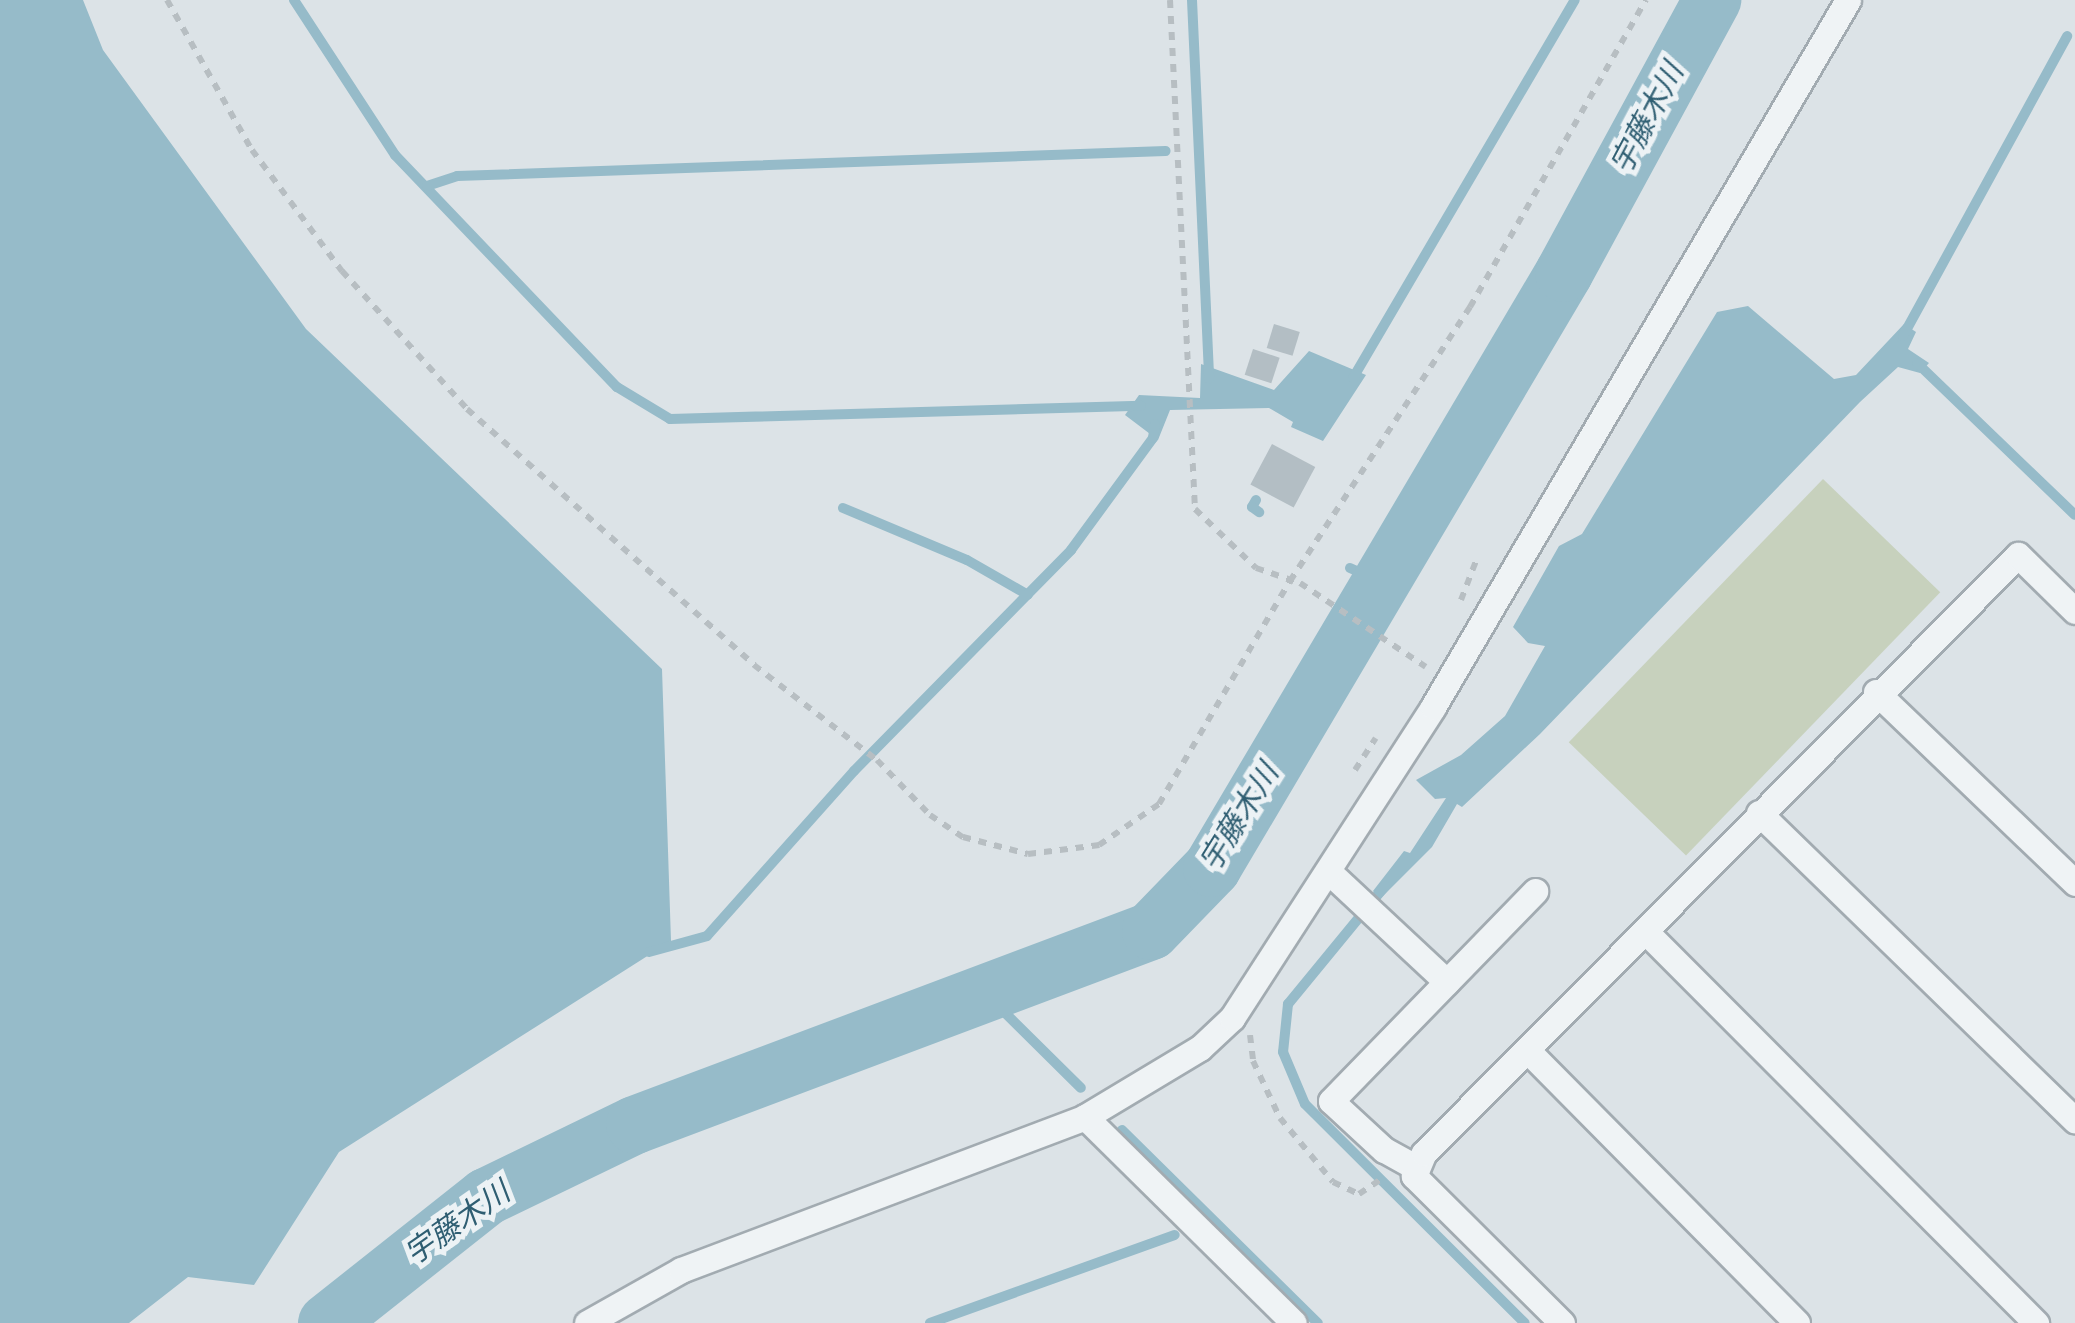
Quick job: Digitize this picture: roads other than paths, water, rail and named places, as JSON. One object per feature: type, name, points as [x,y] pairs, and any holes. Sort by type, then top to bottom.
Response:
[{"type":"street","points":[[587,1323],[680,1270],[1084,1117],[1200,1048],[1246,999],[1329,872],[1848,0]]},
{"type":"street","points":[[1562,1323],[1414,1176],[1424,1153],[1529,1052],[1876,692],[2018,555],[2075,611]]},
{"type":"street","points":[[1876,692],[2075,883]]},
{"type":"street","points":[[1759,813],[2075,1120]]},
{"type":"street","points":[[1329,872],[1369,904],[1447,982]]},
{"type":"street","points":[[1417,1168],[1384,1150],[1331,1101],[1535,891]]},
{"type":"street","points":[[1645,930],[2036,1323]]},
{"type":"street","points":[[1529,1052],[1797,1323]]},
{"type":"street","points":[[1084,1117],[1294,1323]]},
{"type":"water","points":[[0,0],[83,0],[103,50],[306,329],[662,669],[671,941],[339,1152],[254,1285],[188,1277],[129,1323],[0,1323]]},
{"type":"water","points":[[1748,306],[1834,379],[1856,375],[1904,324],[1916,332],[1908,349],[1929,363],[1920,373],[1898,367],[1860,402],[1540,734],[1462,807],[1457,804],[1432,847],[1380,899],[1373,891],[1404,851],[1410,853],[1446,798],[1435,799],[1416,780],[1461,755],[1505,716],[1545,646],[1528,643],[1513,627],[1559,546],[1582,534],[1717,312]]},
{"type":"water","points":[[1309,351],[1366,375],[1323,441],[1291,427],[1293,422],[1269,408],[1170,410],[1158,440],[1125,415],[1139,395],[1200,398],[1201,364],[1274,390]]},
{"type":"waterway","points":[[294,0],[395,155],[617,387],[670,419],[1141,406]]},
{"type":"waterway","points":[[1192,0],[1209,379]]},
{"type":"waterway","points":[[1353,378],[1575,0]]},
{"type":"waterway","name":"宇藤木川","points":[[327,1323],[486,1197],[635,1125],[1151,931],[1212,868],[1564,273],[1712,0]]},
{"type":"waterway","points":[[1903,336],[2067,36]]},
{"type":"waterway","points":[[427,186],[457,176],[1166,151]]},
{"type":"waterway","points":[[1917,363],[2075,515]]},
{"type":"waterway","points":[[649,952],[707,936],[854,771],[1071,550],[1153,438],[1155,424]]},
{"type":"waterway","points":[[1256,500],[1252,507],[1259,512]]},
{"type":"waterway","points":[[843,508],[967,560],[1028,595]]},
{"type":"waterway","points":[[1350,568],[1382,582]]},
{"type":"waterway","points":[[1385,886],[1288,1004],[1283,1052],[1305,1104],[1525,1323]]},
{"type":"waterway","points":[[987,995],[1081,1088]]},
{"type":"waterway","points":[[1122,1130],[1318,1323]]},
{"type":"waterway","points":[[930,1323],[1175,1235]]}]
